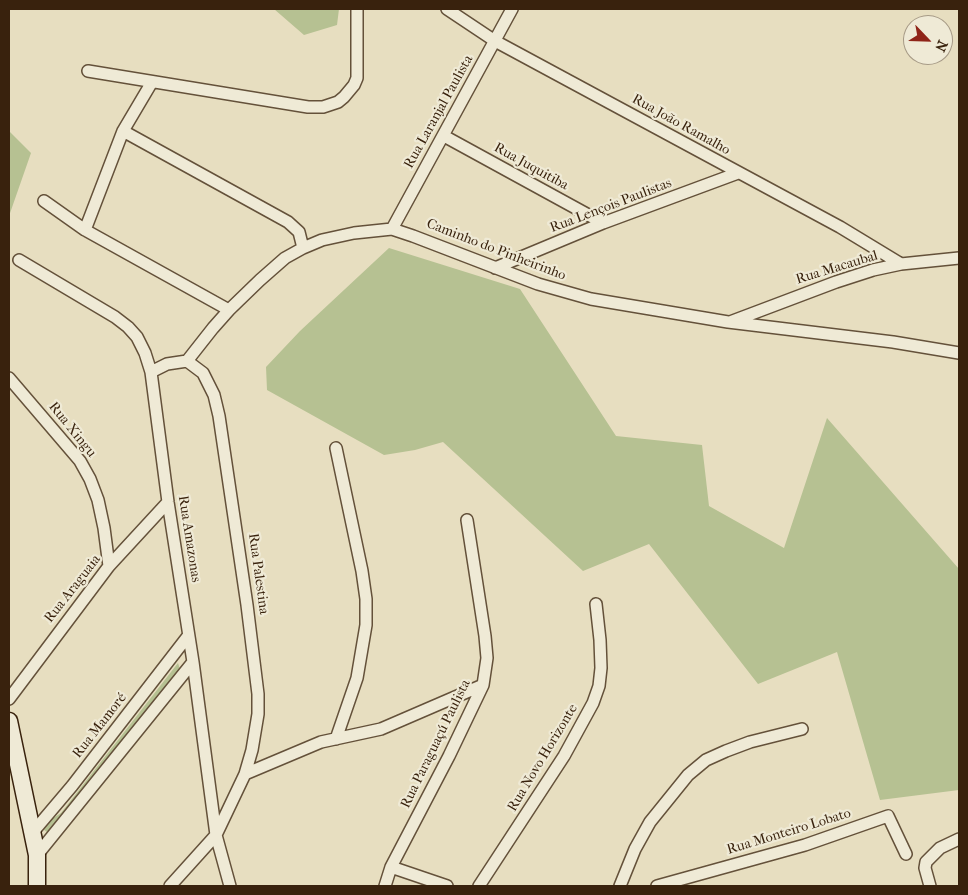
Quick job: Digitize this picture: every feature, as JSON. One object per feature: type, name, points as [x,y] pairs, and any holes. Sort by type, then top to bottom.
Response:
[{"type":"street","points":[[88,71],[308,107],[316,108],[331,105],[350,92],[357,78],[357,9]]},
{"type":"street","name":"Rua João Ramalho","points":[[447,9],[495,41],[840,227],[901,264]]},
{"type":"street","name":"Rua Laranjal Paulista","points":[[392,229],[512,9]]},
{"type":"street","points":[[85,230],[122,131],[152,82]]},
{"type":"street","points":[[122,131],[288,222],[299,232],[303,248]]},
{"type":"street","name":"Rua Juquitiba","points":[[444,136],[604,224]]},
{"type":"street","name":"Rua Lençois Paulistas","points":[[495,268],[738,173]]},
{"type":"street","points":[[44,201],[85,230],[229,310]]},
{"type":"street","name":"Caminho do Pinheirinho","points":[[187,361],[229,310],[285,258],[322,240],[354,233],[392,229],[538,284],[591,299],[728,322],[893,342],[959,353]]},
{"type":"street","name":"Rua Macaubal","points":[[728,322],[873,270],[901,264],[959,258]]},
{"type":"street","name":"Rua Amazonas","points":[[19,260],[115,317],[137,337],[145,353],[151,372],[216,835],[230,886]]},
{"type":"street","points":[[151,372],[167,364],[187,361]]},
{"type":"street","name":"Rua Palestina","points":[[170,886],[216,835],[244,774],[252,750],[258,714],[258,694],[247,605],[219,416],[214,395],[203,373],[187,361]]},
{"type":"street","name":"Rua Xingu","points":[[9,378],[80,461],[90,479],[98,500],[109,566]]},
{"type":"street","points":[[336,448],[362,571],[366,599],[366,625],[357,678],[336,739]]},
{"type":"street","name":"Rua Araguaia","points":[[9,699],[109,566],[168,502]]},
{"type":"street","name":"Rua Paraguaçú Paulista","points":[[385,886],[391,867],[450,756],[483,686],[487,658],[486,636],[467,520]]},
{"type":"street","name":"Rua Novo Horizonte","points":[[479,886],[564,756],[593,703],[599,686],[601,668],[596,604]]},
{"type":"street","name":"Rua Mamoré","points":[[33,832],[72,786],[188,636]]},
{"type":"street","points":[[37,855],[193,662]]},
{"type":"street","points":[[244,774],[313,745],[381,729],[483,686]]},
{"type":"street","points":[[9,721],[37,855],[37,886]]},
{"type":"street","points":[[620,886],[635,850],[650,822],[688,775],[706,760],[726,751],[750,742],[802,729]]},
{"type":"street","name":"Rua Monteiro Lobato","points":[[657,886],[805,845],[888,816],[906,854]]},
{"type":"street","points":[[930,886],[925,868],[926,862],[940,848],[959,839]]},
{"type":"street","points":[[391,867],[447,886]]},
{"type":"green space","points":[[274,9],[339,9],[337,25],[304,35]]},
{"type":"green space","points":[[9,131],[31,153],[9,216]]},
{"type":"green space","points":[[389,248],[520,289],[616,436],[702,445],[709,506],[784,548],[827,418],[959,569],[959,790],[880,800],[837,652],[758,684],[649,544],[583,571],[443,442],[415,450],[384,455],[267,390],[266,367],[300,331]]},
{"type":"green space","points":[[178,663],[180,669],[48,833],[43,829],[44,824],[61,813]]}]
